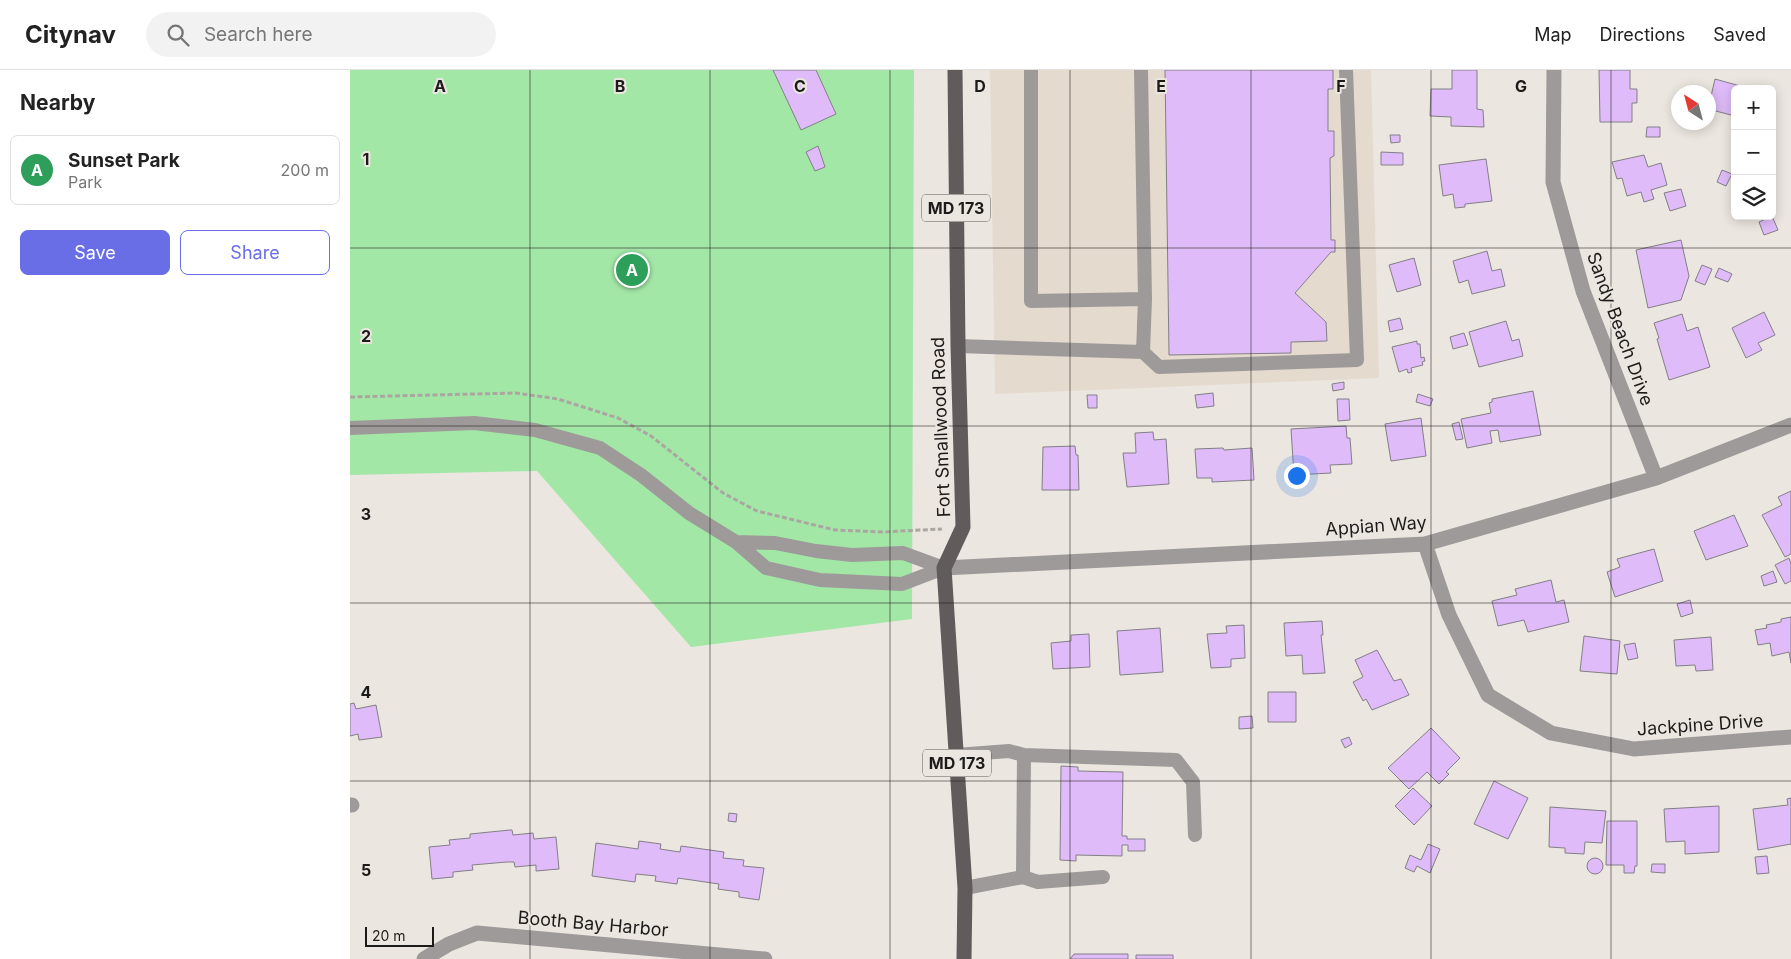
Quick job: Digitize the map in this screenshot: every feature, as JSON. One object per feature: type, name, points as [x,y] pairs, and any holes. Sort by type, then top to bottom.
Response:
[{"type":"main road","name":"Fort Smallwood Road","points":[[955,70],[958,346],[963,527],[944,568],[965,888],[964,959]]},
{"type":"street","name":"Sandy Beach Drive","points":[[1554,70],[1553,182],[1583,291],[1656,478]]},
{"type":"street","name":"Appian Way","points":[[944,568],[1425,544],[1656,478],[1791,425]]},
{"type":"street","name":"Jackpine Drive","points":[[1425,544],[1449,615],[1488,695],[1551,733],[1634,749],[1791,737]]},
{"type":"street","name":"Booth Bay Harbor","points":[[424,959],[449,944],[477,933],[765,959]]},
{"type":"lane","points":[[1031,70],[1031,302],[1145,299]]},
{"type":"lane","points":[[1141,70],[1145,299],[1143,352]]},
{"type":"lane","points":[[958,346],[1143,352],[1159,367],[1357,360],[1346,70]]},
{"type":"lane","points":[[350,428],[474,423],[535,430],[600,448],[641,475],[689,512],[736,542],[766,568],[820,580],[902,584],[944,568]]},
{"type":"lane","points":[[736,542],[775,543],[816,552],[852,555],[904,553],[944,568]]},
{"type":"lane","points":[[956,755],[1009,751],[1024,754],[1176,760],[1193,782],[1194,835]]},
{"type":"lane","points":[[1023,877],[1024,754]]},
{"type":"lane","points":[[965,888],[1023,877],[1038,882],[1103,877]]},
{"type":"path","points":[[350,397],[516,393],[558,399],[618,418],[651,436],[723,493],[757,511],[835,530],[883,532],[963,527]]},
{"type":"shaded area","points":[[990,70],[1371,70],[1379,378],[995,394]]},
{"type":"green space","points":[[350,70],[914,70],[912,619],[691,647],[537,471],[350,475]]},
{"type":"building","points":[[773,70],[816,70],[836,114],[801,130]]},
{"type":"building","points":[[1165,70],[1333,70],[1333,89],[1328,89],[1328,131],[1334,131],[1334,156],[1330,158],[1331,240],[1335,240],[1335,252],[1331,252],[1295,293],[1326,322],[1327,341],[1291,342],[1291,353],[1169,355]]},
{"type":"building","points":[[1452,70],[1477,70],[1477,109],[1483,110],[1484,127],[1451,126],[1451,117],[1430,116],[1431,89],[1452,89]]},
{"type":"building","points":[[1599,70],[1630,70],[1630,89],[1637,89],[1637,103],[1632,103],[1632,122],[1600,122]]},
{"type":"building","points":[[1715,79],[1737,85],[1731,85],[1731,115],[1716,111],[1716,85],[1714,85]]},
{"type":"building","points":[[1647,127],[1660,127],[1660,137],[1646,137]]},
{"type":"building","points":[[1390,135],[1400,135],[1400,142],[1391,143]]},
{"type":"building","points":[[818,146],[825,167],[815,171],[806,152]]},
{"type":"building","points":[[1381,152],[1403,153],[1403,165],[1381,165]]},
{"type":"building","points":[[1644,155],[1648,167],[1661,163],[1667,185],[1651,190],[1654,199],[1644,202],[1641,192],[1627,196],[1622,178],[1617,179],[1612,162]]},
{"type":"building","points":[[1486,159],[1492,201],[1465,204],[1465,207],[1455,208],[1453,194],[1443,196],[1439,165]]},
{"type":"building","points":[[1722,170],[1731,174],[1726,186],[1717,182]]},
{"type":"building","points":[[1681,189],[1686,206],[1670,211],[1664,193]]},
{"type":"building","points":[[1774,220],[1778,230],[1764,235],[1759,222]]},
{"type":"building","points":[[1681,240],[1689,276],[1681,300],[1648,308],[1636,250]]},
{"type":"building","points":[[1487,251],[1492,271],[1501,269],[1505,286],[1472,294],[1468,280],[1459,283],[1453,261]]},
{"type":"building","points":[[1414,258],[1421,285],[1397,292],[1389,265]]},
{"type":"building","points":[[1702,265],[1712,269],[1705,285],[1695,281]]},
{"type":"building","points":[[1719,268],[1732,274],[1728,282],[1715,277]]},
{"type":"building","points":[[1764,312],[1775,335],[1758,343],[1762,350],[1746,358],[1732,328]]},
{"type":"building","points":[[1682,314],[1687,331],[1698,327],[1710,367],[1669,380],[1654,323]]},
{"type":"building","points":[[1400,318],[1403,329],[1390,332],[1388,321]]},
{"type":"building","points":[[1506,321],[1512,341],[1519,339],[1523,356],[1479,367],[1469,332]]},
{"type":"building","points":[[1464,333],[1468,345],[1453,349],[1450,337]]},
{"type":"building","points":[[1417,341],[1417,344],[1420,344],[1421,358],[1424,357],[1425,361],[1422,362],[1423,365],[1411,368],[1412,372],[1408,373],[1407,369],[1399,372],[1392,347]]},
{"type":"building","points":[[1344,382],[1344,389],[1333,391],[1332,384]]},
{"type":"building","points":[[1533,391],[1541,435],[1500,442],[1498,430],[1490,431],[1492,443],[1467,448],[1461,419],[1491,413],[1489,403],[1492,402],[1492,399]]},
{"type":"building","points":[[1213,393],[1214,406],[1197,408],[1195,395]]},
{"type":"building","points":[[1418,394],[1433,399],[1430,406],[1416,402]]},
{"type":"building","points":[[1087,395],[1097,395],[1097,408],[1088,408]]},
{"type":"building","points":[[1337,399],[1349,399],[1350,420],[1338,421]]},
{"type":"building","points":[[1421,418],[1426,456],[1391,461],[1385,424]]},
{"type":"building","points":[[1459,422],[1463,439],[1456,440],[1452,424]]},
{"type":"building","points":[[1346,426],[1347,438],[1350,438],[1352,464],[1330,465],[1331,473],[1294,475],[1291,429]]},
{"type":"building","points":[[1153,432],[1154,440],[1166,439],[1169,484],[1127,487],[1123,453],[1136,453],[1135,433]]},
{"type":"building","points":[[1075,446],[1076,455],[1078,455],[1079,490],[1042,490],[1043,447]]},
{"type":"building","points":[[1223,448],[1224,450],[1252,448],[1254,480],[1212,482],[1212,478],[1197,478],[1195,449]]},
{"type":"building","points":[[1791,491],[1791,554],[1785,557],[1762,515],[1782,505],[1778,497]]},
{"type":"building","points":[[1734,515],[1748,546],[1706,560],[1694,531]]},
{"type":"building","points":[[1654,549],[1663,581],[1615,597],[1607,572],[1620,567],[1617,559]]},
{"type":"building","points":[[1789,558],[1791,581],[1785,584],[1775,565]]},
{"type":"building","points":[[1773,571],[1777,582],[1764,586],[1761,576]]},
{"type":"building","points":[[1551,580],[1556,602],[1564,600],[1569,622],[1528,632],[1524,620],[1498,626],[1492,601],[1517,595],[1515,589]]},
{"type":"building","points":[[1690,600],[1693,613],[1681,617],[1677,604]]},
{"type":"building","points":[[1791,617],[1791,663],[1789,652],[1772,656],[1770,643],[1758,645],[1755,630],[1767,628],[1766,625],[1781,622],[1781,619]]},
{"type":"building","points":[[1322,621],[1323,635],[1321,635],[1325,673],[1303,674],[1302,655],[1286,656],[1284,623]]},
{"type":"building","points":[[1244,625],[1245,658],[1231,659],[1231,667],[1211,668],[1207,634],[1227,633],[1226,626]]},
{"type":"building","points":[[1160,628],[1163,672],[1120,675],[1117,631]]},
{"type":"building","points":[[1089,634],[1090,667],[1053,669],[1051,643],[1071,641],[1071,635]]},
{"type":"building","points":[[1584,636],[1620,641],[1617,674],[1580,671]]},
{"type":"building","points":[[1711,637],[1713,670],[1696,671],[1695,665],[1676,666],[1674,640]]},
{"type":"building","points":[[1635,643],[1638,658],[1628,660],[1624,645]]},
{"type":"building","points":[[1377,650],[1394,681],[1401,679],[1409,695],[1372,710],[1366,699],[1363,701],[1353,682],[1363,677],[1355,660]]},
{"type":"building","points":[[1268,692],[1296,692],[1296,722],[1268,722]]},
{"type":"building","points":[[354,703],[356,709],[376,705],[382,737],[359,740],[358,734],[350,736],[350,704]]},
{"type":"building","points":[[1252,716],[1253,728],[1239,729],[1239,717]]},
{"type":"building","points":[[1431,728],[1460,758],[1446,772],[1449,774],[1439,784],[1427,772],[1409,789],[1388,768]]},
{"type":"building","points":[[1349,737],[1352,744],[1345,748],[1341,740]]},
{"type":"building","points":[[1061,766],[1078,767],[1078,771],[1123,772],[1122,836],[1127,836],[1127,839],[1145,839],[1145,851],[1128,851],[1128,845],[1122,845],[1122,856],[1076,855],[1076,861],[1060,860]]},
{"type":"building","points":[[1494,781],[1528,798],[1508,839],[1474,824]]},
{"type":"building","points":[[1413,788],[1432,806],[1414,825],[1395,806]]},
{"type":"building","points":[[1791,798],[1791,844],[1758,850],[1753,809],[1788,805],[1787,799]]},
{"type":"building","points":[[1719,806],[1719,852],[1685,854],[1685,841],[1666,842],[1664,809]]},
{"type":"building","points":[[1550,807],[1606,811],[1602,843],[1585,842],[1584,854],[1565,853],[1565,848],[1549,847]]},
{"type":"building","points":[[729,813],[737,814],[736,822],[728,821]]},
{"type":"building","points":[[1607,821],[1637,821],[1637,866],[1635,866],[1634,873],[1624,873],[1624,865],[1606,865]]},
{"type":"building","points":[[512,830],[513,835],[533,833],[534,839],[556,837],[559,869],[536,871],[536,865],[515,867],[514,862],[507,862],[472,865],[473,870],[453,872],[453,877],[432,879],[429,847],[450,845],[449,840],[470,838],[470,834]]},
{"type":"building","points":[[639,841],[661,844],[660,849],[680,852],[681,846],[724,852],[723,858],[744,860],[743,866],[764,868],[759,900],[739,897],[739,892],[718,889],[719,884],[678,878],[677,884],[655,881],[656,876],[636,874],[635,882],[592,876],[596,843],[638,849]]},
{"type":"building","points":[[1428,844],[1440,849],[1430,873],[1417,866],[1414,872],[1405,868],[1410,855],[1421,860]]},
{"type":"building","points":[[1767,856],[1769,873],[1757,874],[1755,857]]},
{"type":"building","points":[[1592,858],[1598,858],[1603,863],[1601,872],[1592,874],[1587,869],[1587,863]]},
{"type":"building","points":[[1652,864],[1665,864],[1665,873],[1651,872]]},
{"type":"building","points":[[1074,954],[1128,954],[1128,959],[1070,959]]},
{"type":"building","points":[[1136,955],[1173,955],[1173,959],[1136,959]]},
{"type":"place","name":"Sunset Park","points":[[632,270]]}]
